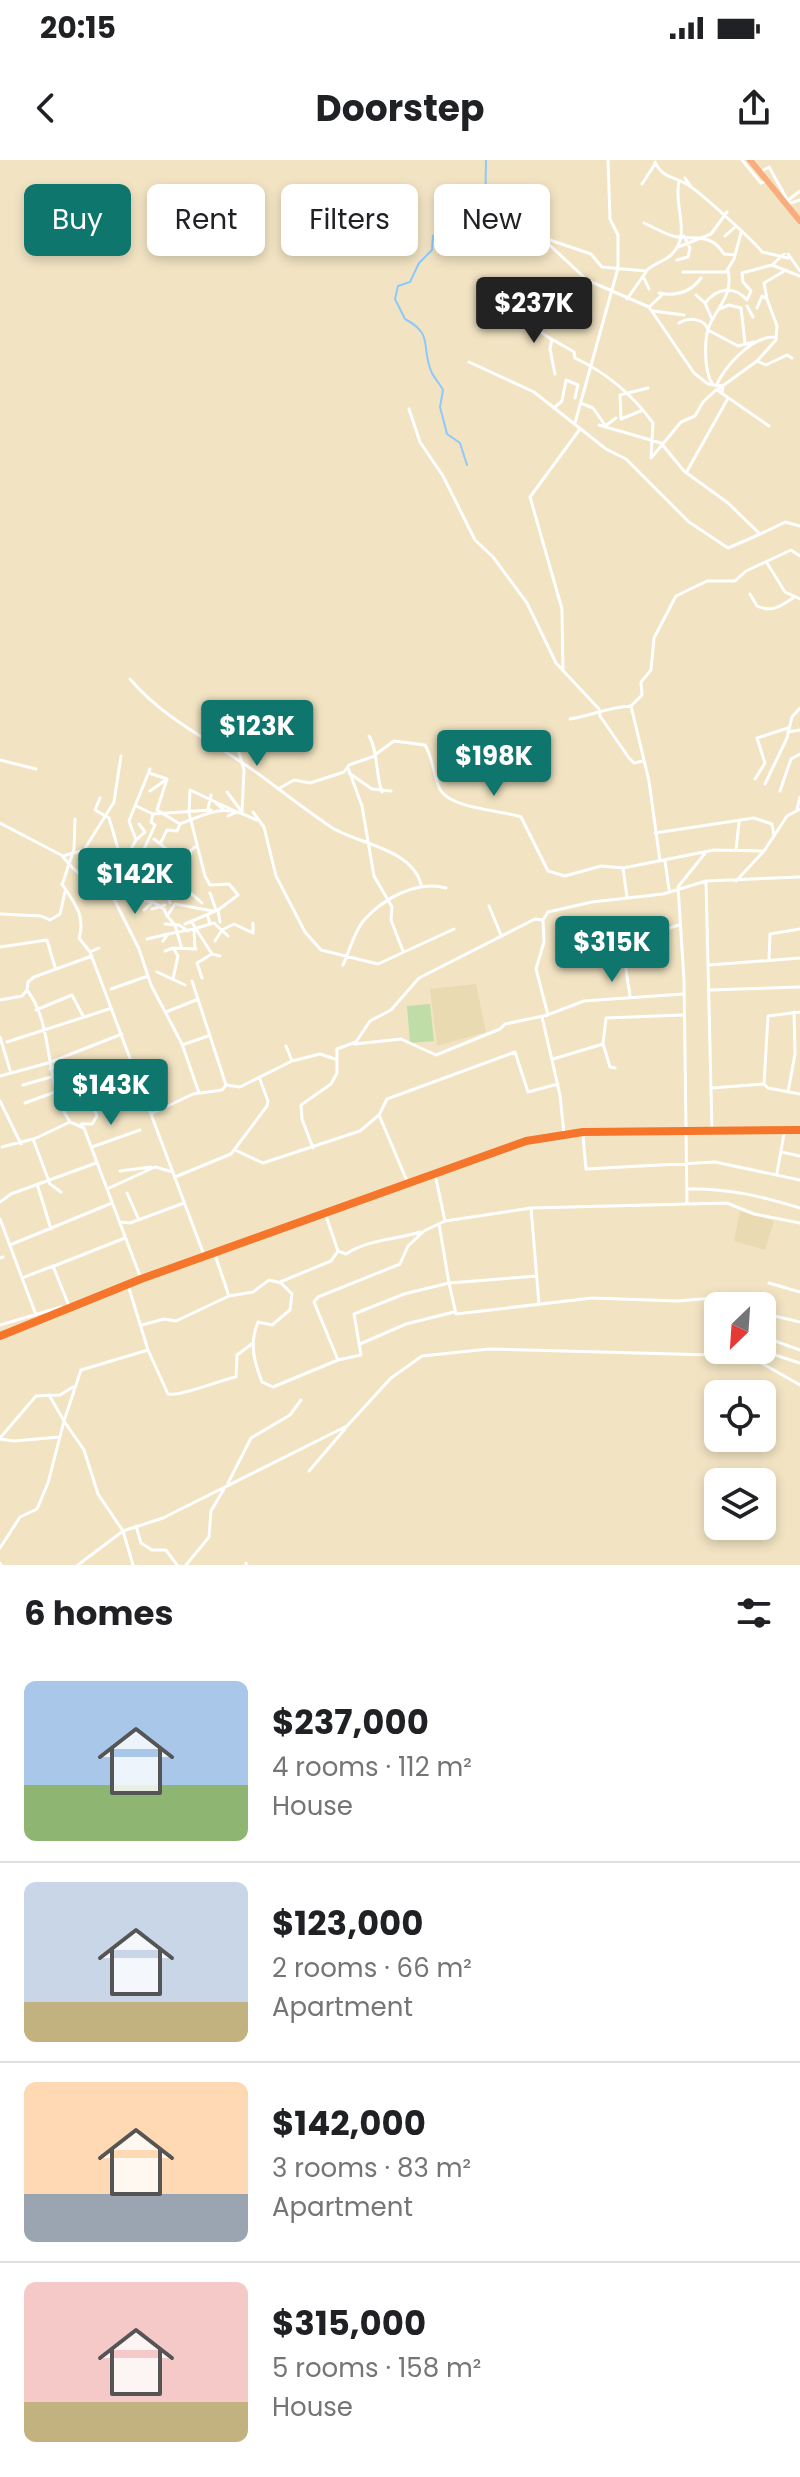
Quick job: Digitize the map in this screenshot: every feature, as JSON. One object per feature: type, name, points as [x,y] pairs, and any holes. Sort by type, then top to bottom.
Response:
[{"type":"highway","points":[[0,1336],[5,1327],[70,1307],[526,1141],[583,1132],[800,1130]]},
{"type":"main road","points":[[750,160],[800,221]]},
{"type":"street","points":[[574,424],[583,404],[589,365],[613,294],[618,268],[618,235],[610,219],[608,160]]},
{"type":"street","points":[[742,160],[752,176],[761,183],[766,181]]},
{"type":"street","points":[[642,184],[656,161],[668,178],[693,187]]},
{"type":"street","points":[[759,172],[769,167],[786,203]]},
{"type":"street","points":[[685,178],[734,228],[754,240],[768,257],[779,258]]},
{"type":"street","points":[[627,299],[646,271],[654,263],[671,257],[678,247],[682,236],[676,195],[679,182]]},
{"type":"street","points":[[786,203],[800,191]]},
{"type":"street","points":[[786,203],[800,200]]},
{"type":"street","points":[[678,247],[711,234],[727,212]]},
{"type":"street","points":[[644,223],[682,236],[702,238],[721,248],[724,254],[735,255]]},
{"type":"street","points":[[725,236],[734,228]]},
{"type":"street","points":[[741,233],[728,270],[730,291],[708,330],[707,374],[722,393],[769,426]]},
{"type":"street","points":[[677,260],[688,257],[688,244],[682,236]]},
{"type":"street","points":[[646,271],[602,267],[591,254],[541,237],[575,271],[613,294],[651,309],[684,315]]},
{"type":"street","points":[[751,291],[742,273],[772,265],[787,255],[800,273]]},
{"type":"street","points":[[772,265],[800,273]]},
{"type":"street","points":[[683,272],[728,270]]},
{"type":"street","points":[[745,343],[742,311],[751,291],[786,270]]},
{"type":"street","points":[[644,278],[649,289]]},
{"type":"street","points":[[651,309],[660,294],[693,289],[701,278]]},
{"type":"street","points":[[651,309],[694,373],[716,387],[723,386],[757,361],[776,340],[777,326],[764,283]]},
{"type":"street","points":[[705,303],[722,289],[741,293],[753,317]]},
{"type":"street","points":[[696,295],[705,303],[712,319]]},
{"type":"street","points":[[757,308],[762,296],[767,299]]},
{"type":"street","points":[[488,297],[509,301],[531,324],[630,395],[653,423],[651,458],[681,422],[695,416],[741,353],[754,342]]},
{"type":"street","points":[[719,309],[729,305],[742,311]]},
{"type":"street","points":[[679,323],[690,318],[702,321],[708,330],[736,345],[774,337]]},
{"type":"street","points":[[553,338],[550,349],[555,374]]},
{"type":"street","points":[[757,361],[766,365],[787,355],[792,358]]},
{"type":"street","points":[[469,362],[534,392],[647,477],[689,522],[728,548],[740,539],[785,522],[800,526]]},
{"type":"street","points":[[554,408],[562,401],[566,380],[578,385],[575,398]]},
{"type":"street","points":[[722,393],[723,386]]},
{"type":"street","points":[[643,410],[621,419],[620,395],[630,395],[648,388]]},
{"type":"street","points":[[686,473],[728,398]]},
{"type":"street","points":[[583,404],[593,408],[602,426],[652,439],[663,445],[686,473],[728,503],[760,534]]},
{"type":"street","points":[[409,409],[420,442],[443,476],[472,535],[493,557],[527,603],[556,663],[599,709],[600,716],[629,758],[634,763],[643,761]]},
{"type":"street","points":[[602,426],[616,418]]},
{"type":"street","points":[[563,671],[562,609],[530,497],[580,429]]},
{"type":"street","points":[[570,719],[584,718],[599,709],[631,706],[642,695],[641,682],[651,670],[654,638],[676,596],[707,581],[735,581],[746,571],[791,550],[800,556]]},
{"type":"street","points":[[767,563],[785,592],[800,599]]},
{"type":"street","points":[[750,594],[757,606],[767,609],[783,607],[793,598]]},
{"type":"street","points":[[130,679],[189,732],[329,826],[389,850],[409,867],[421,884]]},
{"type":"street","points":[[631,706],[669,889]]},
{"type":"street","points":[[765,784],[800,708]]},
{"type":"street","points":[[231,724],[243,766],[241,812]]},
{"type":"street","points":[[755,779],[765,763],[757,738],[800,730]]},
{"type":"street","points":[[369,736],[375,755],[373,765],[381,774],[382,792]]},
{"type":"street","points":[[278,789],[294,780],[310,783],[349,770],[394,741],[425,745],[439,787],[446,796],[476,808],[521,817],[548,871],[558,876],[601,866],[623,868],[706,852],[764,851]]},
{"type":"street","points":[[780,791],[791,759],[800,754]]},
{"type":"street","points":[[63,856],[84,850],[107,815],[114,802],[121,756]]},
{"type":"street","points":[[0,760],[36,769]]},
{"type":"street","points":[[349,770],[382,792],[391,791]]},
{"type":"street","points":[[349,770],[362,806],[365,840],[374,876],[392,907],[391,920],[403,951]]},
{"type":"street","points":[[136,840],[129,821],[149,771],[167,779]]},
{"type":"street","points":[[167,779],[157,810],[180,824],[192,821],[230,798]]},
{"type":"street","points":[[150,791],[167,779]]},
{"type":"street","points":[[185,924],[207,915],[238,895],[229,884],[207,882],[195,847],[190,790],[211,796]]},
{"type":"street","points":[[227,792],[241,812]]},
{"type":"street","points":[[211,796],[216,808]]},
{"type":"street","points":[[211,796],[216,808]]},
{"type":"street","points":[[736,881],[764,851],[787,816],[798,809],[800,797]]},
{"type":"street","points":[[100,798],[95,810],[107,815],[120,855],[112,895],[182,1045],[199,1093]]},
{"type":"street","points":[[135,806],[153,814],[216,808],[241,812],[259,821]]},
{"type":"street","points":[[228,816],[241,812]]},
{"type":"street","points":[[253,812],[264,827],[276,876],[305,932],[321,950],[378,964],[454,929]]},
{"type":"street","points":[[120,855],[130,851],[151,822],[153,814]]},
{"type":"street","points":[[0,914],[55,917],[66,901],[62,884],[71,855],[75,819]]},
{"type":"street","points":[[655,833],[764,820],[772,824],[774,836]]},
{"type":"street","points":[[1,822],[63,856],[89,884],[112,895],[165,905]]},
{"type":"street","points":[[137,899],[139,873],[136,865],[155,825],[151,822]]},
{"type":"street","points":[[736,850],[736,830],[740,822]]},
{"type":"street","points":[[139,824],[144,829]]},
{"type":"street","points":[[160,844],[167,830],[177,831],[180,824]]},
{"type":"street","points":[[136,865],[177,874],[169,851],[154,839]]},
{"type":"street","points":[[195,847],[191,850],[185,888],[195,900]]},
{"type":"street","points":[[687,1203],[678,887],[706,852]]},
{"type":"street","points":[[623,868],[627,897]]},
{"type":"street","points":[[139,873],[168,892],[165,905],[167,916],[175,925],[181,946]]},
{"type":"street","points":[[548,1015],[536,969],[544,942],[543,920],[548,912],[627,897],[663,894],[669,889],[706,881],[800,877]]},
{"type":"street","points":[[706,881],[712,1131]]},
{"type":"street","points":[[62,884],[79,909],[83,923],[79,938],[91,954],[153,1113],[184,1203],[229,1296]]},
{"type":"street","points":[[343,965],[363,921],[387,902],[421,884],[446,888]]},
{"type":"street","points":[[210,893],[220,922]]},
{"type":"street","points":[[187,895],[202,903]]},
{"type":"street","points":[[144,910],[153,902]]},
{"type":"street","points":[[167,916],[175,904],[216,910]]},
{"type":"street","points":[[152,909],[165,905]]},
{"type":"street","points":[[489,906],[501,935]]},
{"type":"street","points":[[207,915],[210,924]]},
{"type":"street","points":[[313,1148],[302,1119],[301,1105],[331,1084],[337,1073],[337,1049],[356,1042],[370,1021],[391,1010],[419,978],[535,919],[543,920]]},
{"type":"street","points":[[191,921],[212,954],[220,956]]},
{"type":"street","points":[[215,941],[222,930],[234,924],[253,933],[253,923]]},
{"type":"street","points":[[165,924],[188,931]]},
{"type":"street","points":[[147,939],[178,935],[210,924],[228,936]]},
{"type":"street","points":[[630,996],[622,943],[679,925]]},
{"type":"street","points":[[165,951],[181,946],[195,949],[194,929]]},
{"type":"street","points":[[769,960],[770,934],[800,929]]},
{"type":"street","points":[[163,941],[168,934]]},
{"type":"street","points":[[0,947],[47,940],[55,968]]},
{"type":"street","points":[[70,1122],[55,1092],[48,1063],[51,1058],[27,990],[28,982],[99,948]]},
{"type":"street","points":[[173,948],[179,962],[175,965],[173,979]]},
{"type":"street","points":[[202,978],[197,963],[212,954]]},
{"type":"street","points":[[709,965],[800,958]]},
{"type":"street","points":[[157,972],[185,985]]},
{"type":"street","points":[[111,989],[148,976]]},
{"type":"street","points":[[192,981],[226,1085]]},
{"type":"street","points":[[710,990],[800,987]]},
{"type":"street","points":[[2,999],[22,996],[27,990]]},
{"type":"street","points":[[349,1045],[401,1039],[436,1055],[500,1029],[505,1024],[542,1017],[584,1001],[683,994]]},
{"type":"street","points":[[36,1010],[72,995],[83,1016]]},
{"type":"street","points":[[166,1012],[196,1000]]},
{"type":"street","points":[[7,1042],[109,1009]]},
{"type":"street","points":[[788,1092],[798,1055],[794,1012]]},
{"type":"street","points":[[764,1084],[768,1016],[800,1012]]},
{"type":"street","points":[[615,1068],[610,1067],[603,1044],[604,1022],[609,1017],[683,1015]]},
{"type":"street","points":[[542,1017],[558,1084],[564,1134]]},
{"type":"street","points":[[0,1076],[10,1070],[48,1063],[122,1034]]},
{"type":"street","points":[[182,1045],[208,1036]]},
{"type":"street","points":[[0,1037],[10,1070]]},
{"type":"street","points":[[551,1059],[603,1044]]},
{"type":"street","points":[[286,1046],[292,1061]]},
{"type":"street","points":[[235,1150],[263,1163],[313,1148],[368,1127],[387,1099],[515,1052],[528,1092],[558,1084]]},
{"type":"street","points":[[153,1113],[199,1093],[218,1091],[226,1085],[240,1087],[292,1061],[303,1061],[320,1054],[335,1059]]},
{"type":"street","points":[[50,1069],[61,1065]]},
{"type":"street","points":[[2,1147],[21,1144],[70,1122],[92,1124],[97,1116],[79,1071]]},
{"type":"street","points":[[23,1085],[51,1077]]},
{"type":"street","points":[[175,1177],[225,1158],[235,1150],[268,1101],[259,1077]]},
{"type":"street","points":[[712,1088],[764,1084],[800,1094]]},
{"type":"street","points":[[25,1103],[55,1092]]},
{"type":"street","points":[[0,1101],[21,1144]]},
{"type":"street","points":[[379,1115],[407,1182]]},
{"type":"street","points":[[0,1121],[8,1118]]},
{"type":"street","points":[[81,1124],[141,1279]]},
{"type":"street","points":[[92,1147],[140,1130]]},
{"type":"street","points":[[777,1173],[785,1130]]},
{"type":"street","points":[[583,1132],[586,1169],[715,1162],[800,1180]]},
{"type":"street","points":[[33,1139],[49,1181],[61,1192]]},
{"type":"street","points":[[781,1152],[800,1156]]},
{"type":"street","points":[[0,1202],[97,1162]]},
{"type":"street","points":[[120,1171],[140,1165],[173,1172]]},
{"type":"street","points":[[107,1189],[155,1167]]},
{"type":"street","points":[[434,1172],[445,1221]]},
{"type":"street","points":[[37,1185],[51,1229]]},
{"type":"street","points":[[686,1189],[721,1188],[753,1193],[800,1208]]},
{"type":"street","points":[[127,1193],[139,1220]]},
{"type":"street","points":[[10,1245],[112,1203]]},
{"type":"street","points":[[118,1220],[126,1224],[184,1203]]},
{"type":"street","points":[[338,1251],[346,1254],[357,1246],[390,1236],[424,1231],[445,1221],[531,1208],[727,1203],[754,1214],[800,1223]]},
{"type":"street","points":[[531,1208],[539,1304]]},
{"type":"street","points":[[325,1213],[338,1251]]},
{"type":"street","points":[[0,1219],[36,1315]]},
{"type":"street","points":[[439,1224],[454,1312]]},
{"type":"street","points":[[338,1360],[314,1302],[318,1297],[400,1264],[408,1246],[424,1231]]},
{"type":"street","points":[[22,1278],[125,1238]]},
{"type":"street","points":[[142,1325],[164,1319],[176,1321],[229,1296],[253,1292],[269,1280],[280,1282],[331,1261],[338,1251]]},
{"type":"street","points":[[5,1327],[70,1307],[53,1266]]},
{"type":"street","points":[[280,1282],[292,1294],[290,1310],[272,1325],[258,1322],[253,1343],[255,1363],[262,1382],[269,1387],[338,1360],[361,1355],[354,1314],[404,1294],[449,1283],[537,1276]]},
{"type":"street","points":[[769,1283],[800,1292]]},
{"type":"street","points":[[128,1285],[148,1350],[168,1394],[177,1395],[213,1381],[236,1377],[239,1371],[237,1355],[253,1343]]},
{"type":"street","points":[[360,1344],[406,1324],[454,1312],[592,1298],[678,1301],[704,1299]]},
{"type":"street","points":[[776,1316],[800,1322]]},
{"type":"street","points":[[776,1341],[800,1350]]},
{"type":"street","points":[[309,1471],[391,1378],[422,1356],[504,1349],[704,1354]]},
{"type":"street","points":[[0,1548],[20,1517],[37,1509],[78,1372],[148,1350]]},
{"type":"street","points":[[776,1355],[800,1363]]},
{"type":"street","points":[[765,1364],[800,1385]]},
{"type":"street","points":[[0,1440],[30,1400],[60,1395],[74,1386]]},
{"type":"street","points":[[49,1395],[84,1450],[100,1499],[123,1531],[133,1565]]},
{"type":"street","points":[[186,1565],[209,1537],[211,1511],[251,1438],[286,1414],[290,1415],[301,1400]]},
{"type":"street","points":[[78,1565],[123,1531],[163,1518],[347,1426]]},
{"type":"street","points":[[0,1440],[60,1437]]},
{"type":"street","points":[[136,1526],[141,1543],[152,1550],[166,1550],[177,1565]]},
{"type":"shaded area","points":[[476,984],[486,1032],[437,1046],[430,989]]},
{"type":"shaded area","points":[[740,1211],[774,1221],[765,1250],[734,1241]]},
{"type":"green space","points":[[430,1004],[434,1041],[410,1043],[407,1006]]},
{"type":"waterway","points":[[467,465],[460,443],[447,434],[440,407],[443,390],[429,364],[424,336],[405,319],[395,299],[398,286],[410,282],[419,263],[432,250],[433,236],[450,229],[461,218],[485,220],[486,160]]}]
